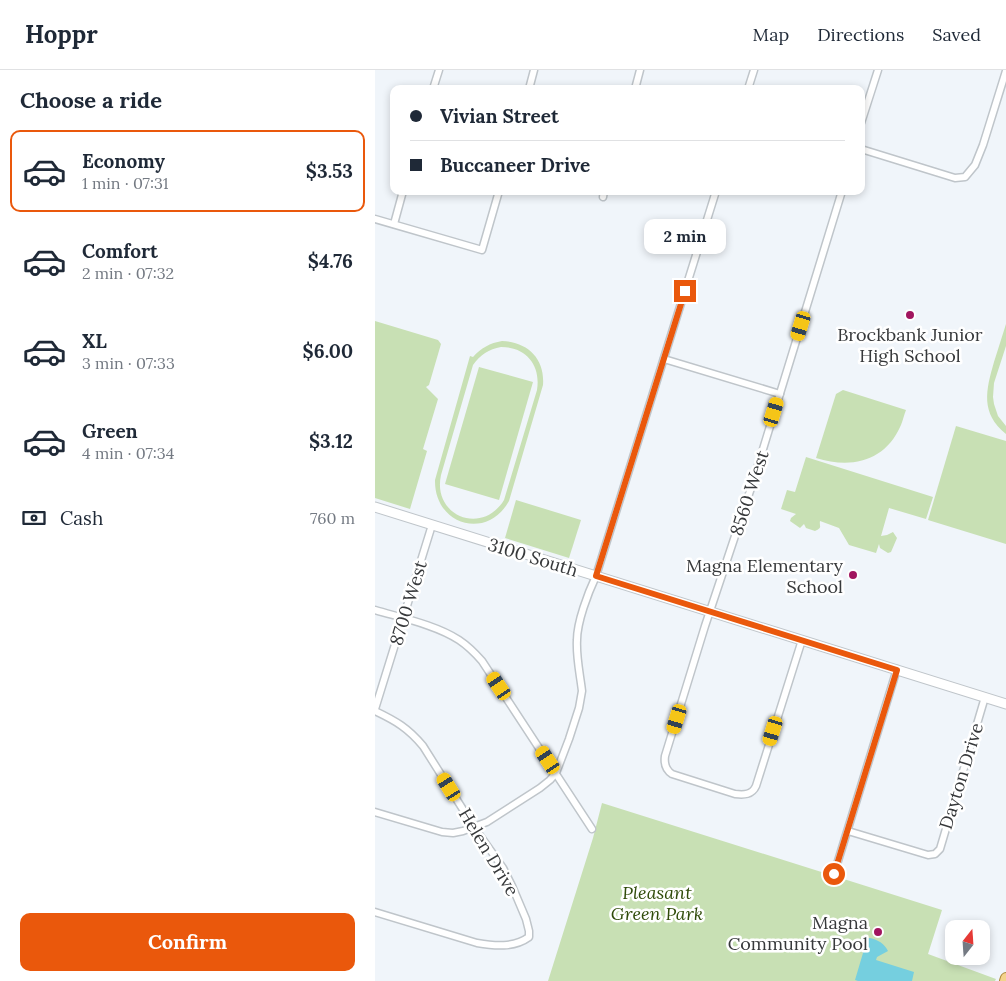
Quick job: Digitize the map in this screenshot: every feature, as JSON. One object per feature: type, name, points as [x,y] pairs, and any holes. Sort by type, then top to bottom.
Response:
[{"type":"street","points":[[434,85],[439,70]]},
{"type":"street","points":[[530,85],[534,70]]},
{"type":"street","points":[[636,85],[640,70]]},
{"type":"street","points":[[749,85],[753,70]]},
{"type":"street","points":[[865,111],[878,70]]},
{"type":"street","points":[[865,150],[955,178],[965,177],[975,165],[983,145],[1006,71]]},
{"type":"street","points":[[394,224],[402,195]]},
{"type":"street","points":[[375,219],[482,250],[498,195]]},
{"type":"street","points":[[375,812],[442,832],[453,833],[474,828],[487,822],[540,788],[556,773],[581,698],[577,641],[578,629],[715,195]]},
{"type":"street","name":"8560 West","points":[[802,640],[754,790],[743,795],[735,794],[670,772],[666,766],[665,756],[752,485],[841,195]]},
{"type":"street","points":[[664,359],[780,394]]},
{"type":"street","name":"3100 South","points":[[375,507],[1006,704]]},
{"type":"street","name":"8700 West","points":[[375,711],[432,525]]},
{"type":"street","points":[[375,610],[443,632],[471,649],[482,661],[592,829]]},
{"type":"street","points":[[834,874],[897,670]]},
{"type":"street","name":"Dayton Drive","points":[[847,831],[928,855],[935,854],[939,849],[985,697]]},
{"type":"street","name":"Helen Drive","points":[[375,711],[397,722],[416,737],[423,746],[474,828],[503,868],[526,919],[529,937],[513,944],[489,945],[375,912]]},
{"type":"green space","points":[[375,321],[438,340],[441,344],[429,385],[426,387],[438,399],[423,449],[427,451],[410,509],[375,498]]},
{"type":"green space","points":[[1006,324],[1006,346],[994,383],[993,397],[998,416],[1006,426],[1006,434],[992,418],[987,401],[987,392],[991,372]]},
{"type":"green space","points":[[498,342],[511,342],[520,345],[533,354],[541,367],[543,385],[509,501],[499,513],[488,521],[476,524],[463,522],[452,517],[443,508],[437,495],[435,480],[470,356],[473,357],[486,346]],"holes":[[[501,347],[510,348],[524,354],[534,365],[538,381],[537,390],[504,500],[495,511],[484,517],[472,519],[461,516],[451,510],[444,501],[440,489],[441,475],[473,365],[482,355],[489,351]]]},
{"type":"green space","points":[[479,367],[533,382],[499,500],[445,484]]},
{"type":"green space","points":[[843,390],[906,410],[901,425],[886,447],[866,460],[842,463],[816,458],[836,394]]},
{"type":"green space","points":[[956,426],[1006,441],[1006,544],[928,520]]},
{"type":"green space","points":[[806,457],[933,497],[926,519],[889,508],[881,536],[893,532],[897,538],[891,552],[888,553],[880,548],[879,544],[876,553],[849,545],[839,528],[820,521],[820,528],[815,531],[806,528],[804,524],[800,528],[790,521],[796,514],[781,509],[787,490],[795,492]]},
{"type":"green space","points":[[516,500],[581,520],[569,558],[505,538]]},
{"type":"green space","name":"Pleasant Green Park","points":[[602,803],[942,910],[928,954],[945,960],[945,965],[958,965],[996,979],[995,981],[548,981],[593,838]]},
{"type":"water","points":[[870,938],[881,942],[888,951],[877,957],[876,960],[914,972],[912,981],[855,980],[863,953],[858,941]]},
{"type":"place","name":"Brockbank Junior High School","points":[[910,315]]},
{"type":"place","name":"Magna Elementary School","points":[[853,575]]},
{"type":"place","name":"Magna Community Pool","points":[[878,932]]},
{"type":"route","points":[[685,291],[596,576],[897,670],[834,874]]}]
